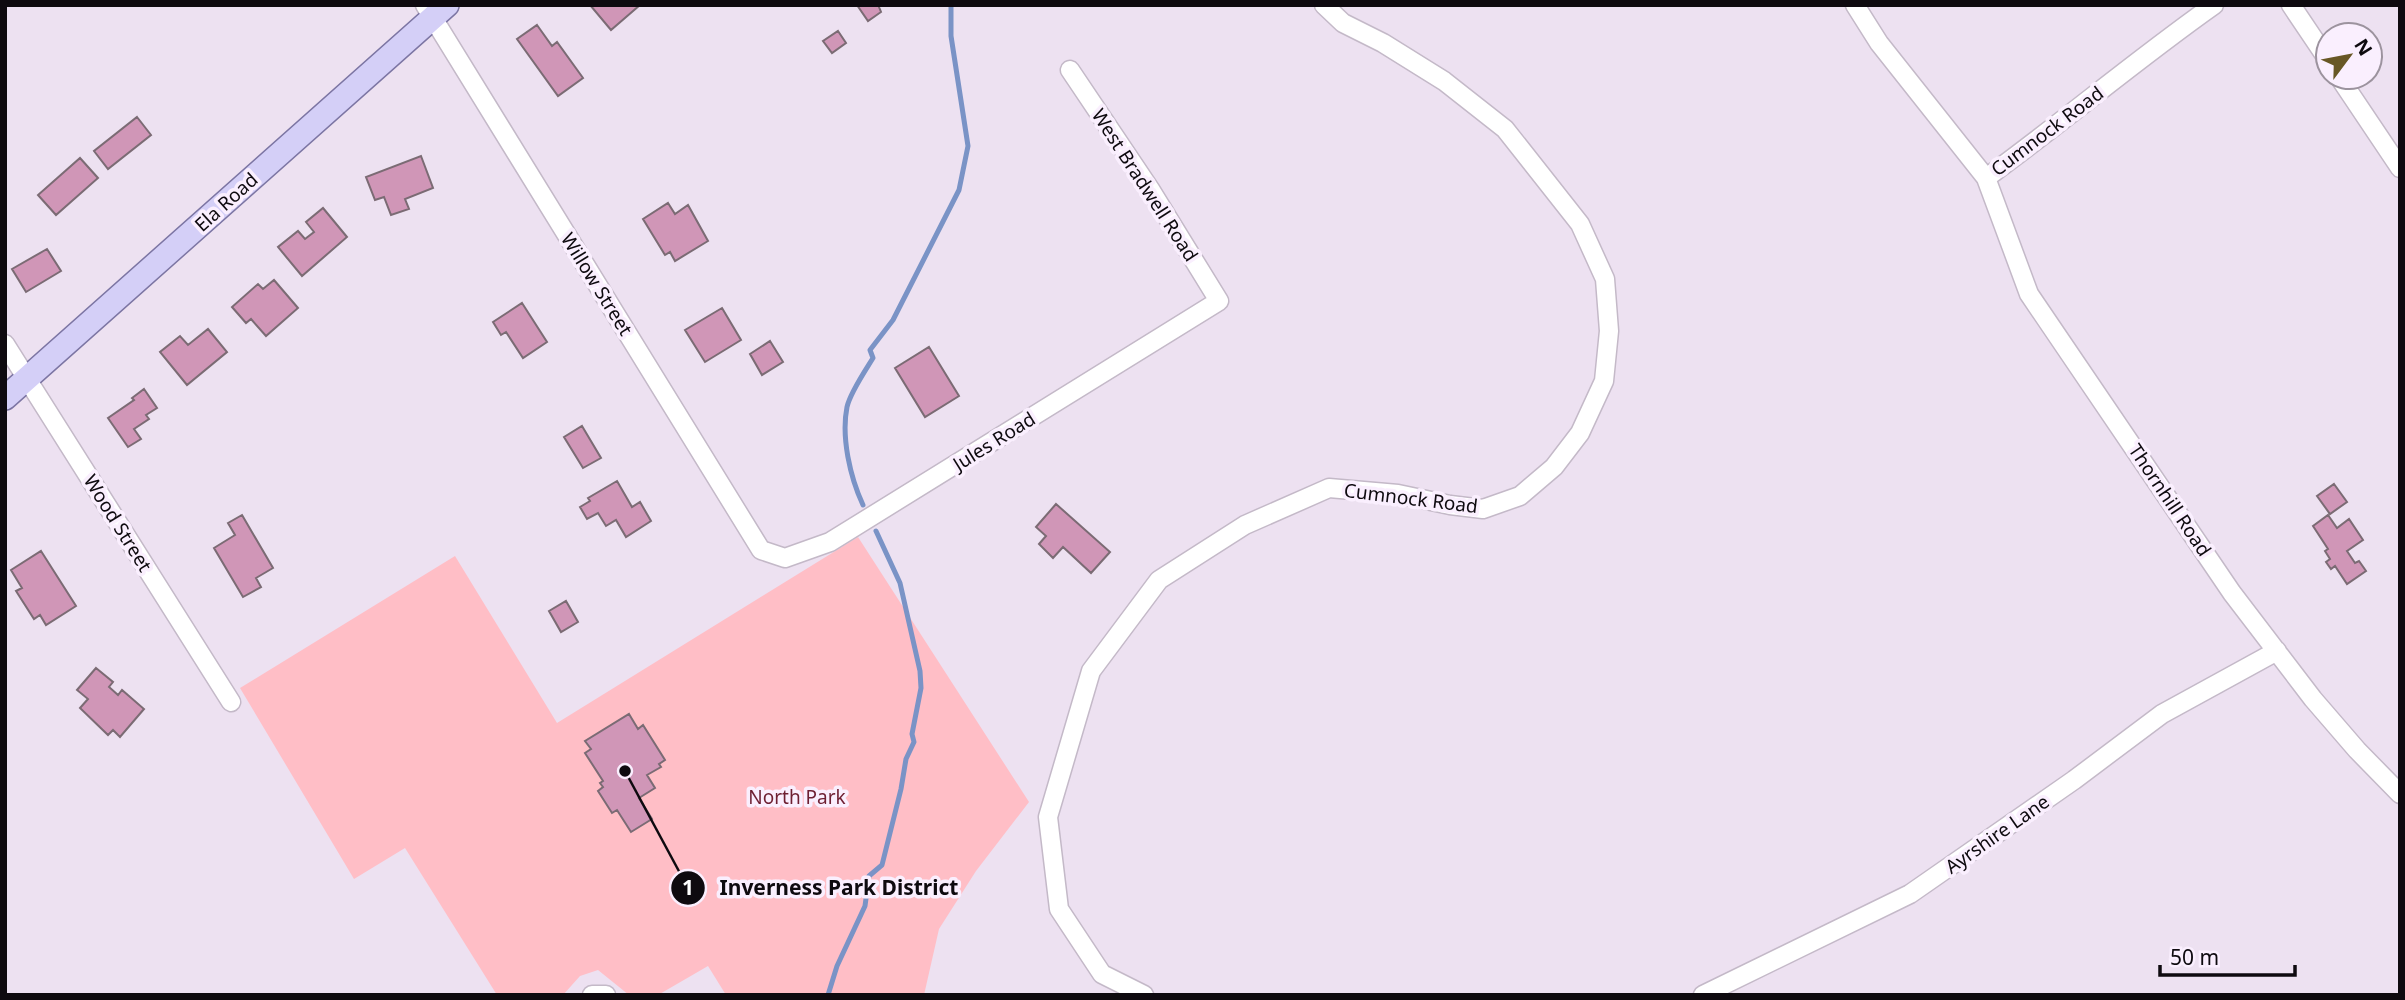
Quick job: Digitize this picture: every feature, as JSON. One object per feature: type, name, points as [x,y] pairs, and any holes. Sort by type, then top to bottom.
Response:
[{"type":"main road","name":"Ela Road","points":[[5,398],[435,9]]},
{"type":"street","name":"Cumnock Road","points":[[1144,995],[1102,974],[1059,909],[1048,817],[1091,671],[1098,661],[1159,580],[1245,525],[1329,488],[1398,494],[1483,509],[1520,496],[1554,467],[1580,433],[1604,381],[1609,331],[1605,279],[1580,225],[1505,129],[1444,81],[1383,43],[1343,23],[1324,5]]},
{"type":"street","name":"Cumnock Road","points":[[1856,5],[1879,43],[1986,178],[2053,129],[2153,48],[2214,5]]},
{"type":"street","points":[[2291,5],[2314,39]]},
{"type":"street","name":"Willow Street","points":[[435,9],[761,550]]},
{"type":"street","name":"West Bradwell Road","points":[[1070,70],[1150,189],[1219,301]]},
{"type":"street","points":[[2348,91],[2400,168]]},
{"type":"street","name":"Thornhill Road","points":[[1986,178],[2029,294],[2232,593],[2313,699],[2400,794]]},
{"type":"street","name":"Jules Road","points":[[761,550],[785,558],[830,542],[1219,301]]},
{"type":"street","name":"Wood Street","points":[[5,344],[231,702]]},
{"type":"street","name":"Ayrshire Lane","points":[[1703,995],[1910,894],[2074,780],[2162,714],[2277,651]]},
{"type":"street","points":[[592,995],[606,995]]},
{"type":"green space","name":"North Park","points":[[858,537],[1029,802],[976,871],[939,929],[924,995],[726,995],[708,966],[658,995],[629,995],[598,970],[580,976],[563,995],[497,995],[405,848],[354,879],[240,688],[455,556],[557,723]]},
{"type":"building","points":[[590,5],[640,5],[611,30]]},
{"type":"building","points":[[857,5],[881,5],[881,12],[868,21]]},
{"type":"building","points":[[537,25],[552,46],[557,42],[583,78],[558,96],[517,39]]},
{"type":"building","points":[[838,31],[846,43],[832,53],[823,41]]},
{"type":"building","points":[[137,117],[151,135],[108,169],[94,151]]},
{"type":"building","points":[[421,156],[433,188],[405,199],[409,209],[391,215],[384,197],[375,200],[366,177]]},
{"type":"building","points":[[80,158],[98,178],[56,215],[38,195]]},
{"type":"building","points":[[668,203],[675,214],[688,205],[708,241],[675,261],[670,252],[665,255],[643,219]]},
{"type":"building","points":[[323,208],[347,237],[302,276],[278,247],[298,231],[305,239],[314,232],[306,222]]},
{"type":"building","points":[[47,249],[61,271],[26,292],[12,269]]},
{"type":"building","points":[[274,280],[298,308],[266,336],[251,319],[246,323],[232,307],[258,284],[263,289]]},
{"type":"building","points":[[522,303],[547,342],[523,358],[506,332],[501,335],[493,322]]},
{"type":"building","points":[[722,308],[741,340],[705,362],[685,330]]},
{"type":"building","points":[[208,329],[227,352],[187,385],[160,352],[180,336],[188,345]]},
{"type":"building","points":[[770,341],[783,362],[762,375],[750,354]]},
{"type":"building","points":[[929,347],[959,396],[925,417],[895,368]]},
{"type":"building","points":[[144,389],[157,408],[146,415],[149,419],[134,429],[141,439],[128,447],[108,418],[134,400],[132,398]]},
{"type":"building","points":[[582,426],[601,458],[583,468],[564,437]]},
{"type":"building","points":[[617,481],[632,507],[640,502],[651,521],[626,537],[616,520],[606,526],[598,513],[587,519],[580,507],[590,501],[588,498]]},
{"type":"building","points":[[2334,484],[2347,502],[2330,514],[2317,496]]},
{"type":"building","points":[[1056,504],[1110,552],[1091,573],[1063,547],[1053,558],[1039,544],[1046,536],[1036,527]]},
{"type":"building","points":[[242,515],[273,568],[256,578],[261,587],[243,597],[214,548],[235,535],[228,523]]},
{"type":"building","points":[[2328,515],[2337,528],[2349,519],[2363,540],[2347,551],[2355,563],[2359,561],[2366,571],[2347,584],[2335,566],[2331,569],[2326,562],[2330,559],[2325,551],[2328,549],[2313,526]]},
{"type":"building","points":[[41,551],[76,606],[46,625],[40,615],[34,619],[16,591],[22,588],[11,570]]},
{"type":"building","points":[[566,601],[578,622],[561,632],[549,611]]},
{"type":"building","points":[[96,668],[113,682],[109,687],[118,695],[122,690],[144,709],[120,737],[113,730],[108,735],[80,708],[88,699],[77,690]]},
{"type":"building","points":[[629,714],[638,729],[643,725],[665,760],[659,764],[661,767],[647,775],[655,788],[639,798],[652,819],[631,832],[617,810],[612,813],[598,791],[603,787],[600,783],[603,781],[585,753],[591,749],[585,741]]},
{"type":"waterway","points":[[863,505],[848,457],[845,431],[847,407],[854,389],[873,358],[870,350],[893,320],[959,190],[968,146],[951,36],[951,5]]},
{"type":"waterway","points":[[828,995],[837,966],[865,906],[869,876],[882,865],[906,759],[914,742],[912,734],[921,688],[920,671],[900,583],[876,531]]},
{"type":"place","name":"Inverness Park District","points":[[625,771]]}]
